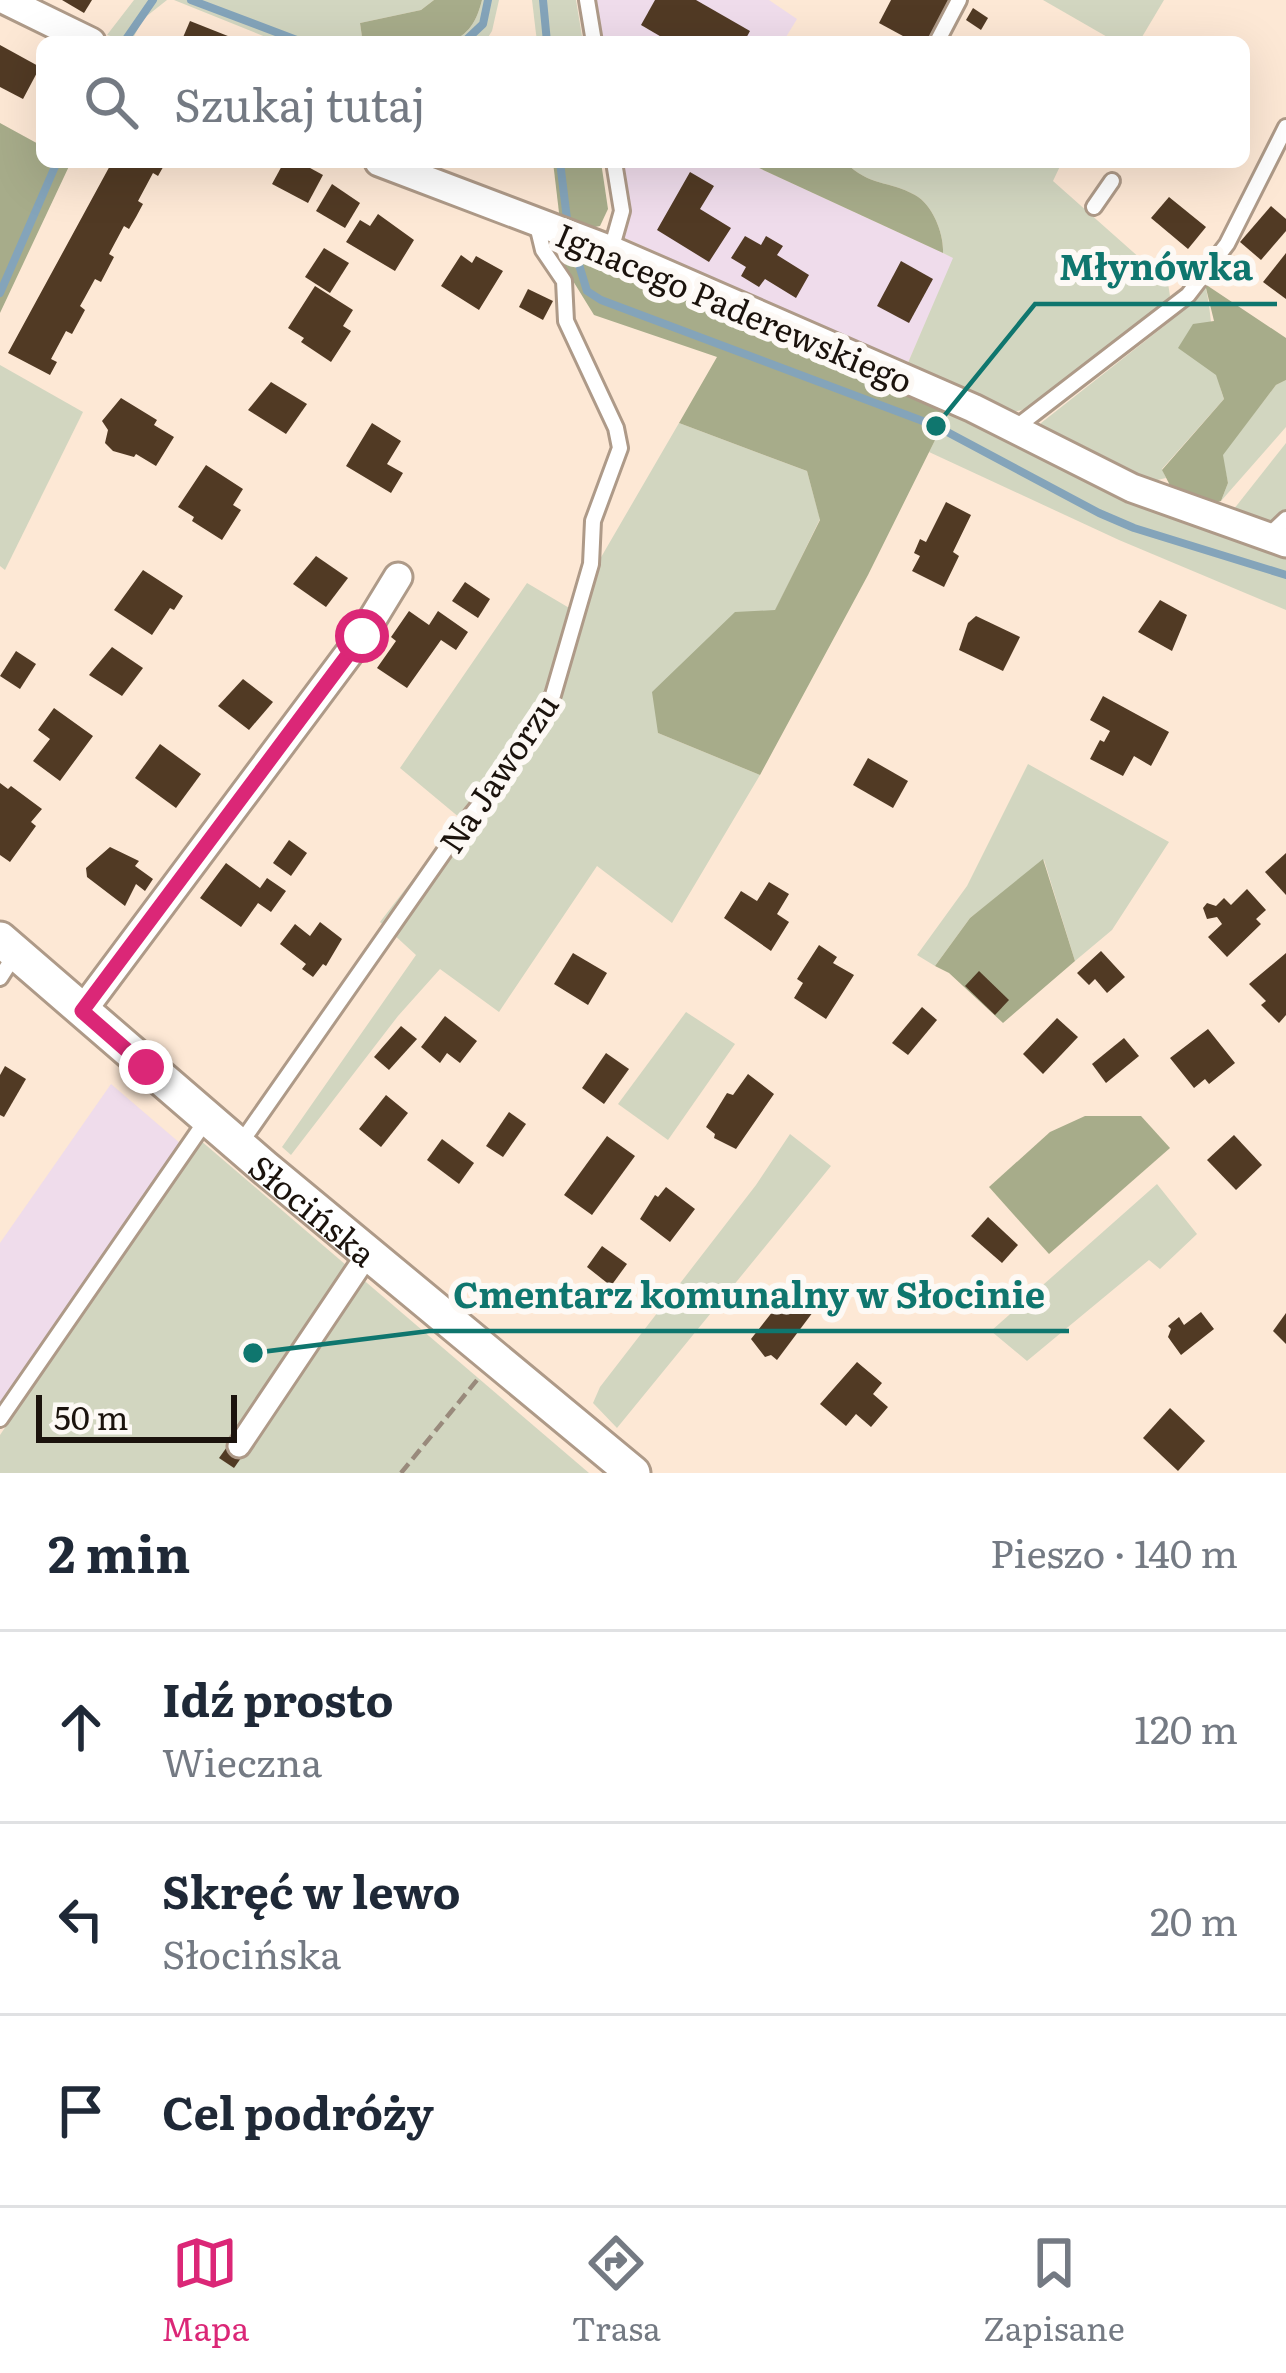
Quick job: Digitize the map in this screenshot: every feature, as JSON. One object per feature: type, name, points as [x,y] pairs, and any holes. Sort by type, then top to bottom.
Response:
[{"type":"street","points":[[5,0],[79,36]]},
{"type":"street","name":"Ignacego Paderewskiego","points":[[395,168],[598,245],[1014,429],[1132,488],[1280,533]]},
{"type":"street","points":[[82,1011],[362,636],[398,577]]},
{"type":"street","name":"Słocińska","points":[[5,957],[82,1011],[633,1473]]},
{"type":"street","points":[[239,1446],[369,1252]]},
{"type":"lane","points":[[587,0],[593,36]]},
{"type":"lane","points":[[940,36],[959,0]]},
{"type":"lane","points":[[1014,429],[1188,295],[1227,244],[1286,128]]},
{"type":"lane","points":[[598,245],[622,211],[615,168]]},
{"type":"lane","points":[[1094,207],[1112,181]]},
{"type":"lane","name":"Na Jaworzu","points":[[238,1146],[495,785],[553,695],[591,564],[593,521],[620,448],[616,428],[566,321],[564,281],[543,250],[541,223]]},
{"type":"lane","points":[[0,1419],[207,1119]]},
{"type":"path","points":[[401,1473],[478,1379]]},
{"type":"shaded area","points":[[595,0],[769,0],[797,19],[787,36],[600,36]]},
{"type":"shaded area","points":[[617,168],[759,168],[954,258],[907,365],[625,238]]},
{"type":"shaded area","points":[[111,1084],[181,1144],[0,1408],[0,1243]]},
{"type":"green space","points":[[134,0],[167,0],[143,19],[134,36],[107,35]]},
{"type":"green space","points":[[174,0],[434,0],[421,10],[360,23],[362,36],[263,36]]},
{"type":"green space","points":[[434,0],[482,0],[461,36],[362,36],[360,23],[421,10]]},
{"type":"green space","points":[[482,0],[499,0],[489,36],[461,36],[471,26]]},
{"type":"green space","points":[[532,0],[576,0],[582,36],[536,36]]},
{"type":"green space","points":[[1043,0],[1164,0],[1143,36],[1106,36]]},
{"type":"green space","points":[[0,123],[36,143],[36,168],[68,168],[0,313]]},
{"type":"green space","points":[[554,168],[602,168],[608,209],[600,226],[585,229],[560,221]]},
{"type":"green space","points":[[759,168],[853,168],[905,190],[927,206],[942,237],[943,253]]},
{"type":"green space","points":[[853,168],[1059,168],[1053,181],[1168,283],[1170,296],[1161,308],[1025,409],[1010,413],[907,365],[953,258],[943,253],[936,221],[921,200]]},
{"type":"green space","points":[[562,242],[951,408],[760,775],[658,733],[652,692],[735,612],[775,610],[820,520],[807,471],[679,423],[717,357],[594,315],[565,268]]},
{"type":"green space","points":[[1205,284],[1224,399],[1162,469],[1166,478],[1149,482],[1040,433],[1041,423],[1168,323]]},
{"type":"green space","points":[[1205,284],[1286,338],[1286,380],[1276,385],[1223,455],[1228,483],[1221,501],[1209,505],[1174,493],[1162,470],[1224,399],[1216,375],[1178,348],[1193,324],[1214,321]]},
{"type":"green space","points":[[0,365],[83,412],[5,570],[0,566]]},
{"type":"green space","points":[[1286,380],[1286,427],[1221,501],[1228,483],[1222,455],[1276,385]]},
{"type":"green space","points":[[951,408],[1286,550],[1286,610],[929,452]]},
{"type":"green space","points":[[679,423],[807,471],[820,519],[775,611],[658,733],[760,775],[672,923],[597,866],[499,1012],[440,969],[291,1155],[282,1147],[416,955],[380,922],[460,818],[400,768],[527,583],[571,609]]},
{"type":"green space","points":[[1286,443],[1286,512],[1264,526],[1230,514]]},
{"type":"green space","points":[[1028,764],[1169,842],[1112,930],[1075,961],[1044,860],[970,918],[935,966],[917,955],[967,886]]},
{"type":"green space","points":[[1043,859],[1075,961],[1003,1023],[949,973],[935,966],[970,918]]},
{"type":"green space","points":[[686,1012],[735,1044],[668,1140],[618,1104]]},
{"type":"green space","points":[[1085,1116],[1141,1116],[1170,1148],[1049,1254],[989,1187],[1050,1132]]},
{"type":"green space","points":[[790,1134],[831,1166],[617,1428],[593,1403],[600,1387]]},
{"type":"green space","points":[[200,1140],[589,1473],[0,1473],[0,1435]]},
{"type":"green space","points":[[1157,1184],[1197,1234],[1160,1269],[1149,1260],[1027,1361],[991,1331]]},
{"type":"building","points":[[62,0],[92,0],[84,13]]},
{"type":"building","points":[[655,0],[696,0],[750,31],[747,36],[660,36],[641,25]]},
{"type":"building","points":[[891,0],[950,0],[930,36],[903,36],[879,23]]},
{"type":"building","points":[[973,8],[988,18],[981,30],[966,20]]},
{"type":"building","points":[[190,21],[228,36],[184,36]]},
{"type":"building","points":[[0,45],[36,65],[23,99],[0,87]]},
{"type":"building","points":[[109,168],[163,168],[158,176],[153,173],[129,229],[124,226],[101,282],[95,279],[80,306],[85,310],[72,334],[66,331],[51,359],[57,362],[50,375],[8,353]]},
{"type":"building","points":[[281,168],[310,168],[323,175],[308,203],[272,184]]},
{"type":"building","points":[[690,172],[714,186],[700,209],[731,228],[709,262],[657,230]]},
{"type":"building","points":[[332,184],[360,203],[345,228],[316,211]]},
{"type":"building","points":[[1169,197],[1206,227],[1188,249],[1151,218]]},
{"type":"building","points":[[1271,206],[1286,219],[1286,231],[1261,260],[1240,242]]},
{"type":"building","points":[[378,214],[414,240],[395,271],[346,242],[360,220],[370,226]]},
{"type":"building","points":[[745,236],[761,245],[766,236],[783,246],[777,255],[809,275],[796,298],[765,279],[759,287],[741,276],[746,267],[731,258]]},
{"type":"building","points":[[324,248],[349,263],[330,293],[305,277]]},
{"type":"building","points":[[1286,253],[1286,299],[1263,282]]},
{"type":"building","points":[[461,255],[472,263],[476,256],[503,271],[479,310],[441,286]]},
{"type":"building","points":[[901,261],[933,279],[909,323],[877,306]]},
{"type":"building","points":[[315,286],[353,310],[343,326],[351,331],[331,362],[288,328]]},
{"type":"building","points":[[528,289],[553,301],[543,320],[519,307]]},
{"type":"building","points":[[271,382],[307,404],[286,434],[248,410]]},
{"type":"building","points":[[121,398],[157,420],[154,425],[174,437],[156,466],[136,454],[113,451],[105,443],[108,430],[102,421]]},
{"type":"building","points":[[372,423],[401,441],[387,464],[403,473],[391,493],[346,466]]},
{"type":"building","points":[[206,465],[243,489],[233,505],[241,510],[222,540],[178,507]]},
{"type":"building","points":[[946,502],[971,515],[953,552],[959,556],[944,587],[912,571],[920,556],[914,553],[920,539],[926,542]]},
{"type":"building","points":[[316,556],[348,578],[326,607],[293,584]]},
{"type":"building","points":[[143,570],[183,596],[152,635],[114,610]]},
{"type":"building","points":[[465,582],[490,599],[478,618],[452,601]]},
{"type":"building","points":[[1160,600],[1187,615],[1172,651],[1138,632]]},
{"type":"building","points":[[409,611],[429,625],[438,611],[468,632],[456,650],[441,640],[407,688],[377,668]]},
{"type":"building","points":[[976,616],[1020,637],[1003,671],[959,650],[968,623]]},
{"type":"building","points":[[112,647],[143,668],[122,696],[89,675]]},
{"type":"building","points":[[16,651],[36,664],[20,689],[0,676]]},
{"type":"building","points":[[243,679],[273,702],[249,730],[218,706]]},
{"type":"building","points":[[1103,696],[1169,732],[1151,766],[1134,756],[1123,776],[1090,759],[1110,731],[1090,720]]},
{"type":"building","points":[[54,708],[93,736],[60,781],[33,761],[50,739],[38,730]]},
{"type":"building","points":[[160,744],[201,774],[176,808],[135,778]]},
{"type":"building","points":[[868,758],[908,781],[893,808],[853,785]]},
{"type":"building","points":[[0,783],[42,809],[31,822],[36,826],[10,862],[0,855]]},
{"type":"building","points":[[289,840],[307,853],[291,876],[273,863]]},
{"type":"building","points":[[110,847],[139,861],[135,866],[153,879],[145,891],[136,884],[125,906],[87,877],[86,868]]},
{"type":"building","points":[[1286,853],[1286,895],[1265,872]]},
{"type":"building","points":[[226,863],[260,888],[267,878],[286,891],[271,912],[258,903],[241,927],[200,898]]},
{"type":"building","points":[[769,882],[789,894],[777,914],[789,922],[771,951],[724,918],[741,891],[757,901]]},
{"type":"building","points":[[1247,889],[1266,910],[1256,919],[1261,924],[1227,957],[1208,937],[1222,924],[1217,917],[1207,919],[1203,908],[1207,903],[1216,906],[1224,898],[1231,905]]},
{"type":"building","points":[[320,922],[342,939],[326,966],[313,977],[302,969],[306,964],[280,944],[295,924],[310,936]]},
{"type":"building","points":[[819,945],[837,957],[833,963],[854,975],[826,1019],[794,998],[803,983],[797,979]]},
{"type":"building","points":[[1101,951],[1125,977],[1107,993],[1095,979],[1089,985],[1077,973]]},
{"type":"building","points":[[573,953],[607,973],[588,1005],[554,984]]},
{"type":"building","points":[[1286,953],[1286,1015],[1279,1023],[1249,984]]},
{"type":"building","points":[[979,971],[1009,1000],[995,1015],[965,986]]},
{"type":"building","points":[[922,1007],[937,1020],[908,1055],[892,1043]]},
{"type":"building","points":[[445,1016],[477,1041],[460,1063],[447,1053],[440,1063],[421,1047]]},
{"type":"building","points":[[1057,1018],[1078,1037],[1043,1074],[1023,1054]]},
{"type":"building","points":[[401,1026],[417,1039],[389,1070],[374,1057]]},
{"type":"building","points":[[1208,1029],[1235,1063],[1209,1084],[1205,1079],[1194,1088],[1170,1058]]},
{"type":"building","points":[[1124,1038],[1139,1056],[1106,1083],[1092,1064]]},
{"type":"building","points":[[606,1053],[629,1069],[604,1104],[582,1088]]},
{"type":"building","points":[[5,1066],[26,1079],[4,1117],[0,1115],[0,1075]]},
{"type":"building","points":[[748,1074],[774,1094],[736,1149],[714,1138],[706,1127],[727,1093],[733,1095]]},
{"type":"building","points":[[386,1095],[408,1113],[381,1147],[359,1129]]},
{"type":"building","points":[[509,1112],[526,1124],[503,1157],[486,1146]]},
{"type":"building","points":[[1234,1135],[1262,1165],[1236,1190],[1207,1160]]},
{"type":"building","points":[[607,1136],[635,1156],[592,1215],[564,1195]]},
{"type":"building","points":[[442,1139],[474,1163],[459,1184],[427,1160]]},
{"type":"building","points":[[666,1187],[695,1209],[670,1242],[640,1219]]},
{"type":"building","points":[[988,1217],[1018,1245],[1002,1263],[971,1236]]},
{"type":"building","points":[[602,1246],[627,1264],[611,1286],[587,1267]]},
{"type":"building","points":[[788,1292],[813,1312],[777,1360],[765,1357],[751,1339]]},
{"type":"building","points":[[1201,1312],[1214,1329],[1181,1355],[1168,1337],[1168,1326],[1179,1317],[1184,1325]]},
{"type":"building","points":[[1286,1313],[1286,1344],[1273,1331]]},
{"type":"building","points":[[857,1362],[882,1383],[873,1394],[888,1407],[871,1427],[856,1414],[846,1426],[820,1404]]},
{"type":"building","points":[[1170,1408],[1205,1441],[1178,1471],[1143,1438]]},
{"type":"building","points":[[232,1440],[246,1451],[234,1468],[219,1458]]},
{"type":"waterway","points":[[128,36],[153,0]]},
{"type":"waterway","points":[[191,0],[286,36]]},
{"type":"waterway","points":[[470,36],[483,24],[488,0]]},
{"type":"waterway","points":[[543,0],[546,36]]},
{"type":"waterway","points":[[0,293],[54,168]]},
{"type":"waterway","points":[[561,168],[568,227]]},
{"type":"waterway","points":[[572,242],[587,291],[601,300],[936,426],[1134,528],[1286,575]]},
{"type":"place","name":"Młynówka","points":[[936,426]]},
{"type":"place","name":"Cmentarz komunalny w Słocinie","points":[[253,1353]]},
{"type":"route","points":[[146,1067],[82,1011],[362,636]]}]
